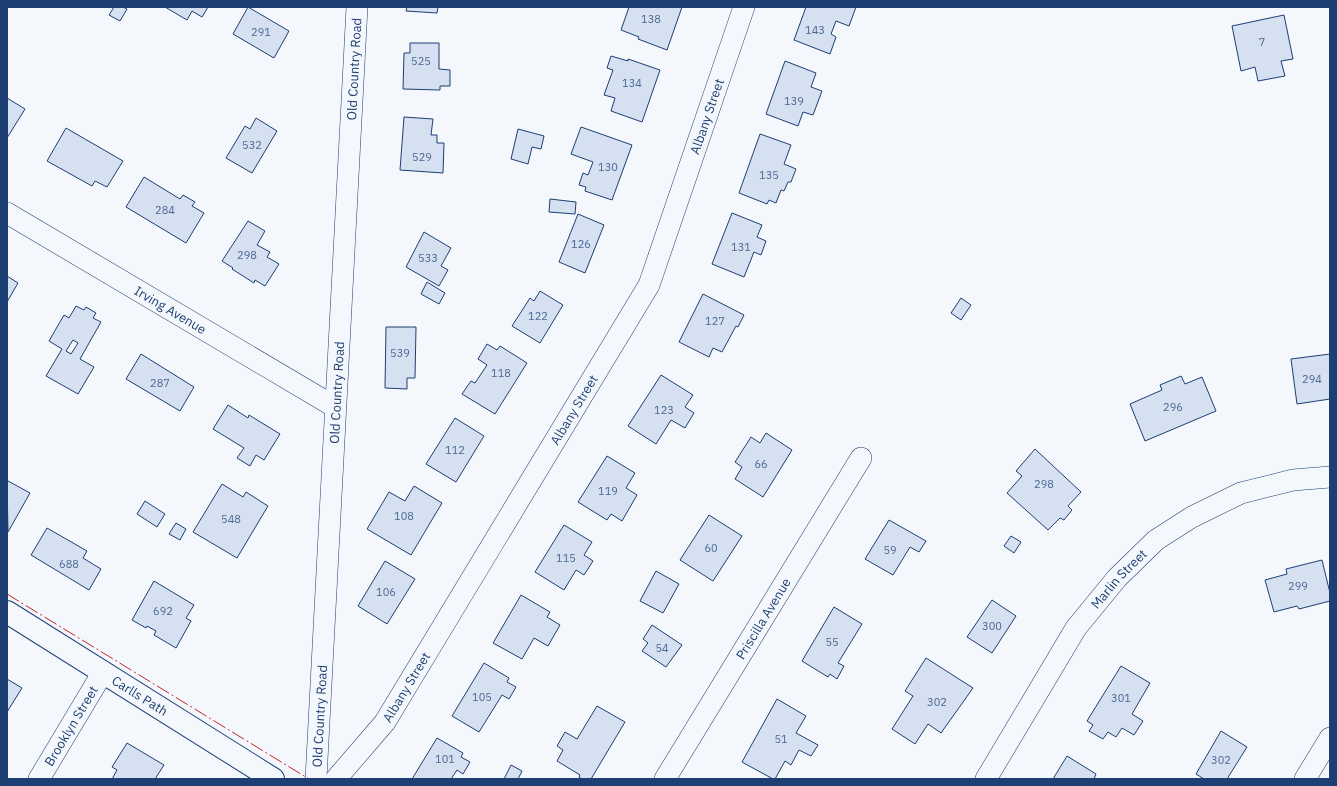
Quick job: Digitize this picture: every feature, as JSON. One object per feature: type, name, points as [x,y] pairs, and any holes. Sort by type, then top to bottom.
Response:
[{"type":"street","name":"Old Country Road","points":[[316,779],[334,407],[357,7]]},
{"type":"street","name":"Albany Street","points":[[336,779],[385,722],[649,285],[744,7]]},
{"type":"street","name":"Irving Avenue","points":[[7,213],[334,407]]},
{"type":"street","name":"Priscilla Avenue","points":[[665,779],[861,458]]},
{"type":"street","name":"Marlin Street","points":[[986,779],[1076,628],[1117,578],[1156,540],[1192,517],[1241,493],[1293,480],[1330,477]]},
{"type":"street","name":"Carlls Path","points":[[7,612],[273,779]]},
{"type":"street","name":"Brooklyn Street","points":[[39,779],[103,672]]},
{"type":"street","points":[[1305,779],[1330,738]]},
{"type":"building","points":[[114,7],[123,7],[127,9],[120,21],[109,15]]},
{"type":"building","points":[[165,7],[208,7],[202,17],[192,11],[187,20]]},
{"type":"building","points":[[248,7],[289,31],[274,58],[233,34]]},
{"type":"building","points":[[407,7],[438,7],[437,13],[406,11]]},
{"type":"building","points":[[629,7],[682,7],[667,50],[638,39],[639,37],[621,30]]},
{"type":"building","points":[[806,7],[856,7],[849,26],[836,21],[831,34],[836,37],[830,54],[794,40]]},
{"type":"building","points":[[1284,15],[1293,59],[1281,61],[1285,76],[1258,81],[1255,67],[1241,71],[1232,26]]},
{"type":"building","points":[[410,43],[439,43],[439,69],[450,70],[450,86],[440,86],[440,90],[403,89],[404,53],[410,53]]},
{"type":"building","points":[[611,56],[628,61],[628,59],[660,70],[642,122],[611,111],[615,98],[604,95],[613,70],[607,68]]},
{"type":"building","points":[[785,61],[816,73],[811,87],[822,91],[813,115],[803,112],[798,126],[766,114]]},
{"type":"building","points":[[7,98],[25,109],[7,138]]},
{"type":"building","points":[[404,117],[433,119],[431,135],[437,135],[437,143],[444,143],[443,173],[400,170]]},
{"type":"building","points":[[256,118],[277,131],[252,173],[226,158],[245,126],[250,129]]},
{"type":"building","points":[[581,127],[632,145],[612,200],[585,191],[586,187],[579,185],[583,173],[588,175],[593,162],[571,154]]},
{"type":"building","points":[[66,128],[123,161],[107,187],[95,181],[92,186],[47,161]]},
{"type":"building","points":[[518,129],[544,136],[541,149],[532,147],[528,164],[511,159]]},
{"type":"building","points":[[760,134],[791,145],[784,164],[796,169],[791,182],[788,182],[784,191],[781,190],[776,203],[769,200],[767,204],[739,193]]},
{"type":"building","points":[[144,177],[180,199],[183,195],[195,202],[192,206],[204,213],[186,243],[126,207]]},
{"type":"building","points":[[550,199],[576,202],[575,214],[549,212]]},
{"type":"building","points":[[732,213],[762,225],[757,237],[766,241],[761,255],[754,252],[744,277],[712,264]]},
{"type":"building","points":[[578,214],[604,225],[585,273],[559,262]]},
{"type":"building","points":[[248,221],[265,231],[257,245],[270,252],[267,257],[279,264],[265,286],[255,280],[254,283],[222,261]]},
{"type":"building","points":[[424,232],[451,248],[441,266],[448,270],[439,286],[406,267]]},
{"type":"building","points":[[7,276],[18,283],[7,302]]},
{"type":"building","points":[[427,282],[445,293],[439,304],[421,294]]},
{"type":"building","points":[[540,291],[563,305],[540,343],[512,326],[530,298],[534,301]]},
{"type":"building","points":[[703,294],[744,315],[738,327],[736,326],[722,352],[713,348],[709,357],[679,342]]},
{"type":"building","points":[[961,298],[971,305],[961,320],[951,313]]},
{"type":"building","points":[[76,306],[84,310],[86,307],[96,313],[93,318],[101,322],[80,359],[94,367],[78,394],[46,376],[62,349],[49,341],[64,315],[69,318]],"holes":[[[73,340],[78,343],[71,354],[66,351]]]},
{"type":"building","points":[[386,327],[416,327],[415,378],[407,378],[407,389],[385,388]]},
{"type":"building","points":[[487,344],[497,350],[500,346],[527,363],[495,414],[462,394],[471,381],[475,383],[487,365],[478,359]]},
{"type":"building","points":[[141,354],[194,387],[180,411],[126,379]]},
{"type":"building","points":[[1330,354],[1330,399],[1297,404],[1291,359]]},
{"type":"building","points":[[661,375],[693,395],[685,407],[694,413],[685,428],[671,420],[656,444],[628,426]]},
{"type":"building","points":[[1181,376],[1185,384],[1202,377],[1216,411],[1145,441],[1130,404],[1162,390],[1160,385]]},
{"type":"building","points":[[228,405],[248,418],[249,415],[280,434],[264,460],[256,455],[250,466],[237,458],[244,448],[213,429]]},
{"type":"building","points":[[455,418],[484,436],[456,482],[426,464]]},
{"type":"building","points":[[766,433],[792,450],[763,497],[735,479],[742,467],[735,462],[751,437],[760,443]]},
{"type":"building","points":[[1035,449],[1081,492],[1068,506],[1072,510],[1064,520],[1060,518],[1048,530],[1007,493],[1022,476],[1016,471]]},
{"type":"building","points":[[607,456],[635,473],[626,488],[637,495],[622,521],[611,514],[607,520],[578,502]]},
{"type":"building","points":[[8,481],[30,493],[8,532],[7,483]]},
{"type":"building","points":[[222,484],[243,497],[246,492],[268,506],[237,558],[193,532]]},
{"type":"building","points":[[414,486],[442,503],[411,555],[367,529],[389,492],[405,501]]},
{"type":"building","points":[[145,501],[165,514],[157,527],[137,514]]},
{"type":"building","points":[[709,515],[742,536],[713,581],[680,560]]},
{"type":"building","points":[[889,520],[926,541],[919,552],[910,547],[893,575],[865,559]]},
{"type":"building","points":[[176,523],[186,529],[180,540],[169,534]]},
{"type":"building","points":[[564,525],[592,542],[584,555],[593,561],[584,575],[576,570],[564,590],[535,572]]},
{"type":"building","points":[[47,528],[87,551],[83,558],[101,569],[89,590],[31,555]]},
{"type":"building","points":[[1011,536],[1021,542],[1014,553],[1004,546]]},
{"type":"building","points":[[1322,560],[1330,593],[1330,601],[1299,609],[1297,606],[1274,612],[1265,580],[1287,574],[1286,569]]},
{"type":"building","points":[[385,561],[415,579],[387,624],[358,606]]},
{"type":"building","points":[[656,571],[679,584],[663,613],[640,601]]},
{"type":"building","points":[[154,581],[194,605],[186,618],[191,621],[176,648],[154,635],[156,631],[147,626],[146,628],[132,620]]},
{"type":"building","points":[[521,595],[550,612],[547,617],[560,625],[548,646],[534,638],[522,659],[493,643]]},
{"type":"building","points":[[992,600],[1016,616],[992,653],[967,637]]},
{"type":"building","points":[[834,607],[862,624],[838,663],[844,666],[837,679],[830,674],[828,677],[802,661]]},
{"type":"building","points":[[652,625],[682,645],[666,667],[642,651],[648,643],[643,639]]},
{"type":"building","points":[[926,658],[973,688],[941,733],[928,724],[915,744],[892,729],[913,696],[905,691]]},
{"type":"building","points":[[484,663],[509,678],[507,682],[516,687],[509,699],[502,695],[479,732],[452,716]]},
{"type":"building","points":[[1121,666],[1150,683],[1132,714],[1143,721],[1134,735],[1122,728],[1116,737],[1108,732],[1103,739],[1089,731],[1093,725],[1087,721]]},
{"type":"building","points":[[7,679],[22,688],[7,712]]},
{"type":"building","points":[[777,699],[806,716],[796,733],[818,745],[811,756],[799,750],[791,765],[785,761],[775,779],[773,779],[742,762]]},
{"type":"building","points":[[597,706],[625,722],[591,779],[582,779],[579,777],[580,775],[557,761],[563,750],[557,746],[565,732],[577,739]]},
{"type":"building","points":[[1221,731],[1247,747],[1227,779],[1204,779],[1196,774]]},
{"type":"building","points":[[437,738],[463,753],[461,757],[470,762],[463,774],[457,770],[451,779],[412,779]]},
{"type":"building","points":[[127,743],[164,765],[155,779],[112,779],[117,770],[112,767]]},
{"type":"building","points":[[1067,756],[1096,774],[1094,779],[1053,779]]},
{"type":"building","points":[[511,765],[522,771],[518,779],[504,779]]},
{"type":"power","points":[[7,594],[309,779]]}]
